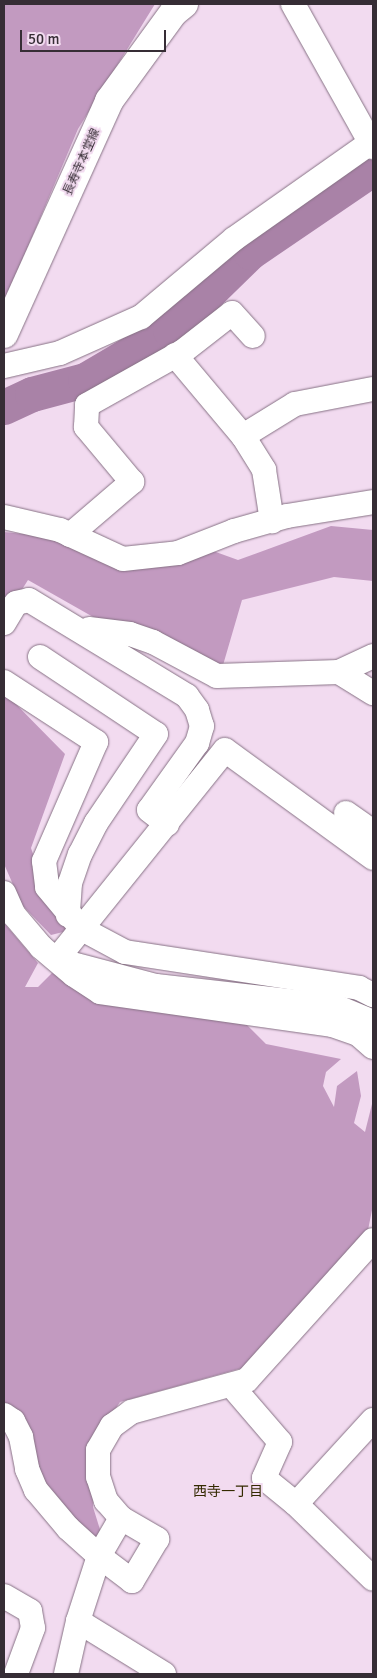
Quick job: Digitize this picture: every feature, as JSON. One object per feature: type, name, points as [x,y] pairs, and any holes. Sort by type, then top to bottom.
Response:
[{"type":"main road","name":"長寿寺本堂線","points":[[4,334],[108,101],[174,12],[184,4]]},
{"type":"street","points":[[4,366],[60,353],[141,317],[234,239],[372,143],[293,4]]},
{"type":"street","points":[[70,535],[132,482],[86,427],[87,405],[175,356],[232,313],[253,336]]},
{"type":"street","points":[[175,356],[243,436],[264,470],[272,521]]},
{"type":"street","points":[[243,436],[295,404],[373,389]]},
{"type":"street","points":[[4,517],[70,535],[123,559],[178,553],[272,521],[373,502]]},
{"type":"street","points":[[4,623],[16,603],[30,600],[80,628],[187,696],[197,710],[202,726],[197,743],[149,810],[167,824]]},
{"type":"street","points":[[80,628],[130,634],[153,642],[217,676],[339,672],[373,656]]},
{"type":"street","points":[[40,657],[156,734],[96,823],[80,854],[70,883],[75,922]]},
{"type":"street","points":[[339,672],[373,693]]},
{"type":"street","points":[[4,682],[96,742],[44,861],[48,887],[75,922],[125,952],[359,988],[373,995]]},
{"type":"street","points":[[57,960],[75,922],[167,824],[225,750],[373,858]]},
{"type":"street","points":[[346,813],[373,832]]},
{"type":"street","points":[[4,893],[14,915],[41,947],[74,975],[100,992],[332,1025],[358,1034],[373,1047]]},
{"type":"street","points":[[57,960],[156,986],[335,1006],[366,1016],[373,1022]]},
{"type":"street","points":[[4,1416],[13,1421],[21,1437],[27,1469],[36,1490],[68,1528],[99,1556],[132,1581],[157,1539],[121,1518],[106,1501],[98,1478],[98,1450],[112,1426],[131,1412],[247,1380],[373,1240]]},
{"type":"street","points":[[231,1385],[280,1442],[264,1478],[296,1504],[373,1579]]},
{"type":"street","points":[[296,1504],[373,1420]]},
{"type":"street","points":[[66,1674],[78,1621],[99,1556],[121,1518]]},
{"type":"street","points":[[4,1596],[30,1612],[33,1628],[16,1674]]},
{"type":"street","points":[[78,1621],[164,1674]]},
{"type":"shaded area","points":[[4,4],[155,4],[78,129],[4,303]]},
{"type":"shaded area","points":[[331,526],[373,530],[373,581],[334,577],[242,600],[221,672],[102,622],[28,580],[4,618],[4,532],[53,537],[128,571],[202,547],[238,560]]},
{"type":"shaded area","points":[[4,692],[65,754],[31,848],[48,899],[75,929],[51,935],[22,905],[4,864]]},
{"type":"shaded area","points":[[4,923],[38,963],[25,987],[38,987],[52,973],[100,996],[243,1021],[266,1044],[341,1059],[326,1072],[323,1086],[334,1107],[337,1086],[357,1071],[361,1096],[354,1123],[365,1132],[373,1100],[373,1205],[368,1230],[246,1367],[120,1402],[92,1444],[93,1507],[102,1536],[86,1536],[36,1475],[4,1406]]},
{"type":"waterway","points":[[4,407],[32,394],[85,380],[170,330],[250,252],[373,168]]},
{"type":"district","name":"西寺一丁目","points":[[228,1492]]}]
